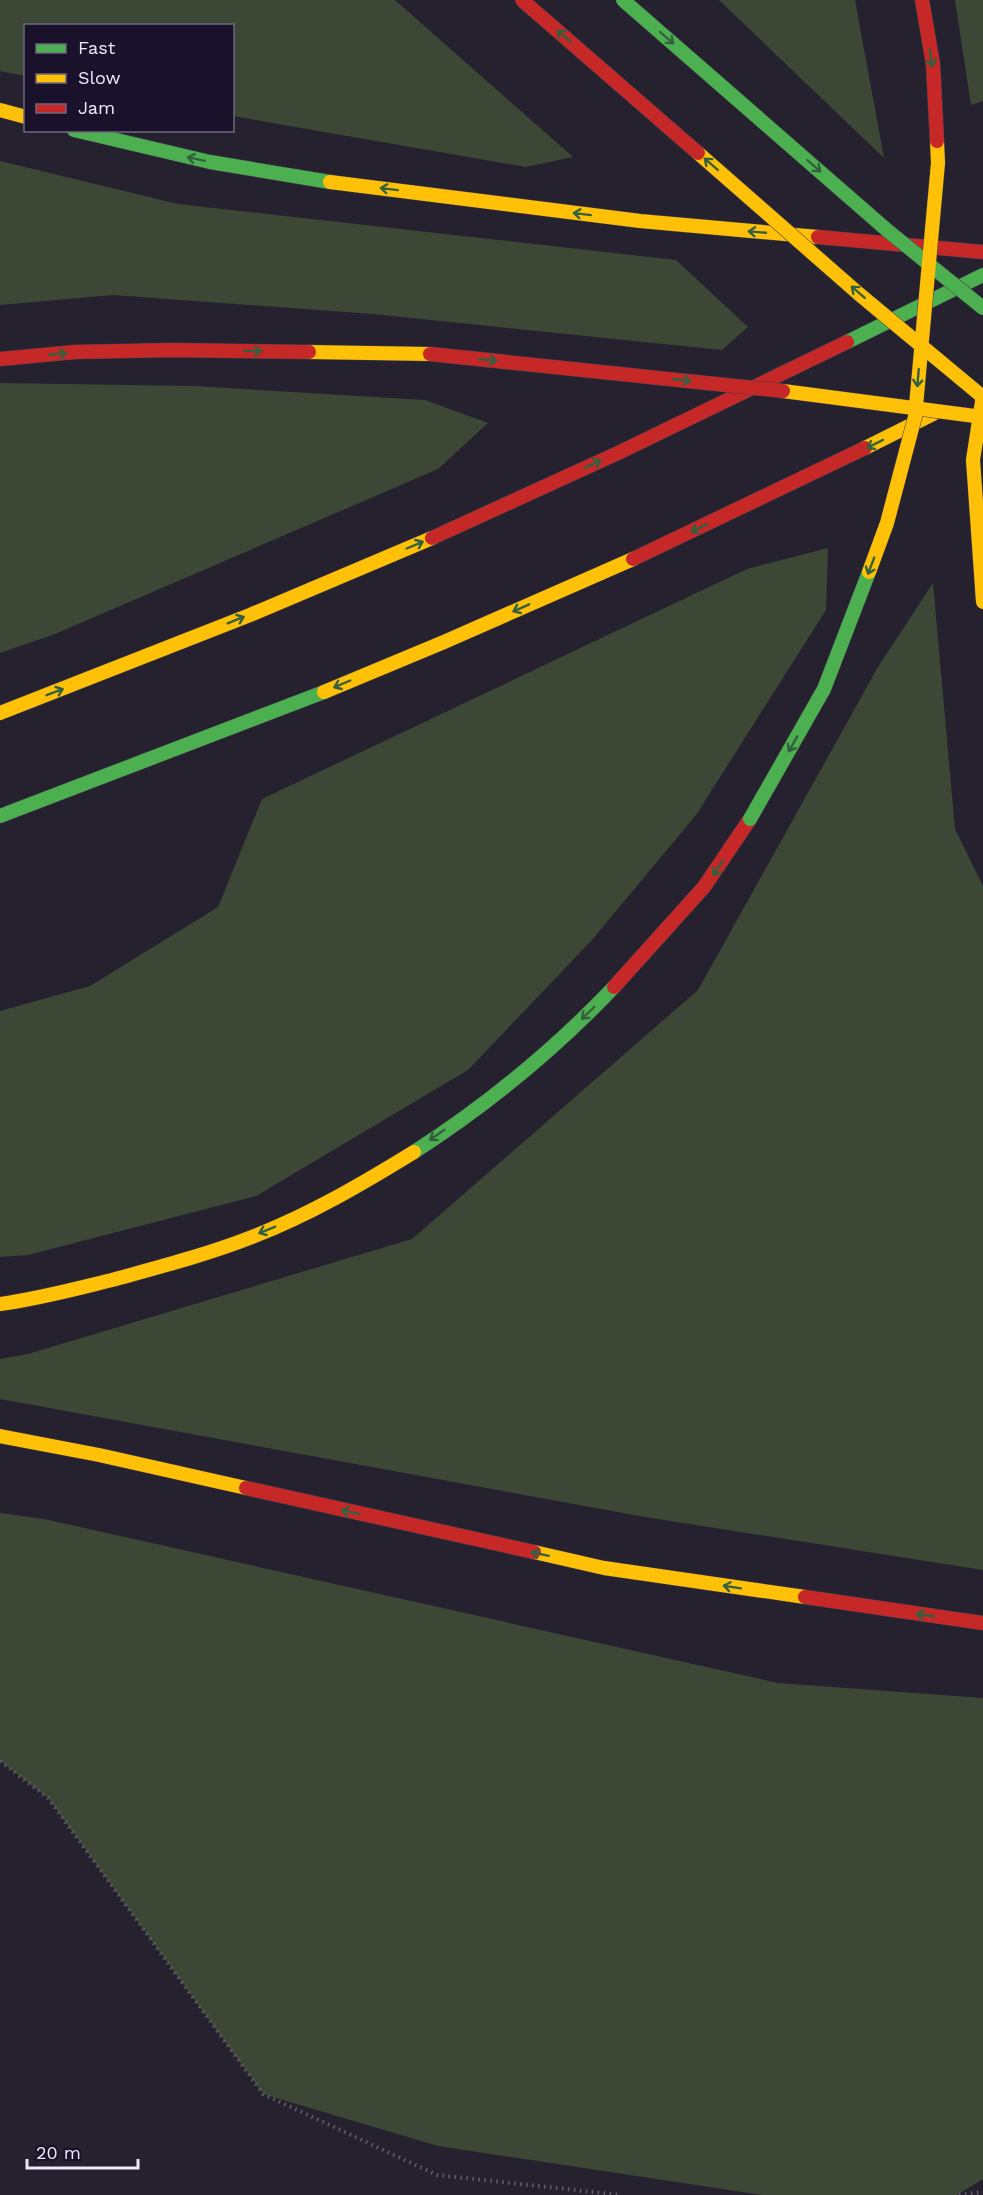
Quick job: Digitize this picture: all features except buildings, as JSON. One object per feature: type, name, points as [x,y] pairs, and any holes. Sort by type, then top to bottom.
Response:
[{"type":"highway","points":[[522,0],[859,294],[983,395],[973,460],[983,602]]},
{"type":"highway","points":[[623,0],[888,231],[983,308]]},
{"type":"highway","points":[[0,1304],[108,1281],[189,1259],[270,1229],[356,1187],[497,1094],[554,1045],[610,992],[712,877],[750,819],[824,688],[887,523],[915,417],[938,164],[933,64],[922,0]]},
{"type":"highway","points":[[0,110],[24,116]]},
{"type":"highway","points":[[82,132],[210,162],[332,182],[640,221],[983,252]]},
{"type":"highway","points":[[0,713],[315,588],[496,510],[670,428],[983,274]]},
{"type":"highway","points":[[0,359],[75,352],[172,350],[430,354],[825,395],[983,417]]},
{"type":"highway","points":[[0,816],[278,711],[468,631],[812,476],[983,388]]},
{"type":"highway","points":[[0,1436],[99,1455],[604,1568],[983,1623]]},
{"type":"path","points":[[0,1761],[48,1798],[263,2094],[437,2175],[621,2195]]},
{"type":"path","points":[[959,2195],[983,2193]]},
{"type":"green space","points":[[0,0],[395,0],[573,157],[526,167],[234,116],[234,24],[24,24],[24,76],[0,71]]},
{"type":"green space","points":[[719,0],[855,0],[884,158]]},
{"type":"green space","points":[[955,0],[983,0],[983,101],[971,105]]},
{"type":"green space","points":[[0,161],[178,204],[676,260],[748,327],[722,350],[373,314],[113,295],[0,305]]},
{"type":"green space","points":[[0,383],[194,386],[425,400],[488,423],[438,469],[55,634],[0,653]]},
{"type":"green space","points":[[828,548],[826,610],[696,815],[591,941],[468,1070],[256,1196],[28,1255],[0,1257],[0,1011],[90,986],[218,907],[262,799],[747,569]]},
{"type":"green space","points":[[933,583],[955,829],[983,886],[983,1570],[645,1517],[0,1399],[0,1359],[28,1354],[412,1239],[698,990],[878,667]]},
{"type":"green space","points":[[0,1513],[44,1519],[778,1683],[983,1698],[983,2179],[957,2195],[762,2195],[438,2146],[263,2094],[48,1798],[0,1761]]},
{"type":"traffic: fast","points":[[623,0],[888,231],[983,308]]},
{"type":"traffic: fast","points":[[82,132],[210,162],[330,182]]},
{"type":"traffic: fast","points":[[847,342],[983,275]]},
{"type":"traffic: fast","points":[[750,819],[824,689],[869,572]]},
{"type":"traffic: fast","points":[[0,816],[324,692]]},
{"type":"traffic: fast","points":[[414,1152],[519,1076],[568,1033],[614,987]]},
{"type":"traffic: slow","points":[[0,110],[24,116]]},
{"type":"traffic: slow","points":[[869,572],[887,523],[915,417],[938,163],[937,141]]},
{"type":"traffic: slow","points":[[698,153],[859,294],[983,397]]},
{"type":"traffic: slow","points":[[330,182],[640,221],[818,237]]},
{"type":"traffic: slow","points":[[309,352],[430,354]]},
{"type":"traffic: slow","points":[[783,391],[983,417]]},
{"type":"traffic: slow","points":[[983,395],[973,460],[983,602]]},
{"type":"traffic: slow","points":[[865,448],[933,414]]},
{"type":"traffic: slow","points":[[0,713],[250,615],[432,538]]},
{"type":"traffic: slow","points":[[324,692],[633,559]]},
{"type":"traffic: slow","points":[[0,1304],[42,1297],[112,1280],[235,1243],[315,1209],[414,1152]]},
{"type":"traffic: slow","points":[[0,1436],[99,1455],[246,1488]]},
{"type":"traffic: slow","points":[[534,1552],[604,1568],[805,1597]]},
{"type":"traffic: jam","points":[[522,0],[698,153]]},
{"type":"traffic: jam","points":[[922,0],[933,64],[937,141]]},
{"type":"traffic: jam","points":[[818,237],[983,252]]},
{"type":"traffic: jam","points":[[432,538],[618,453],[847,342]]},
{"type":"traffic: jam","points":[[0,359],[75,352],[172,350],[309,352]]},
{"type":"traffic: jam","points":[[430,354],[783,391]]},
{"type":"traffic: jam","points":[[633,559],[865,448]]},
{"type":"traffic: jam","points":[[614,987],[704,887],[750,819]]},
{"type":"traffic: jam","points":[[246,1488],[534,1552]]},
{"type":"traffic: jam","points":[[805,1597],[983,1623]]}]
